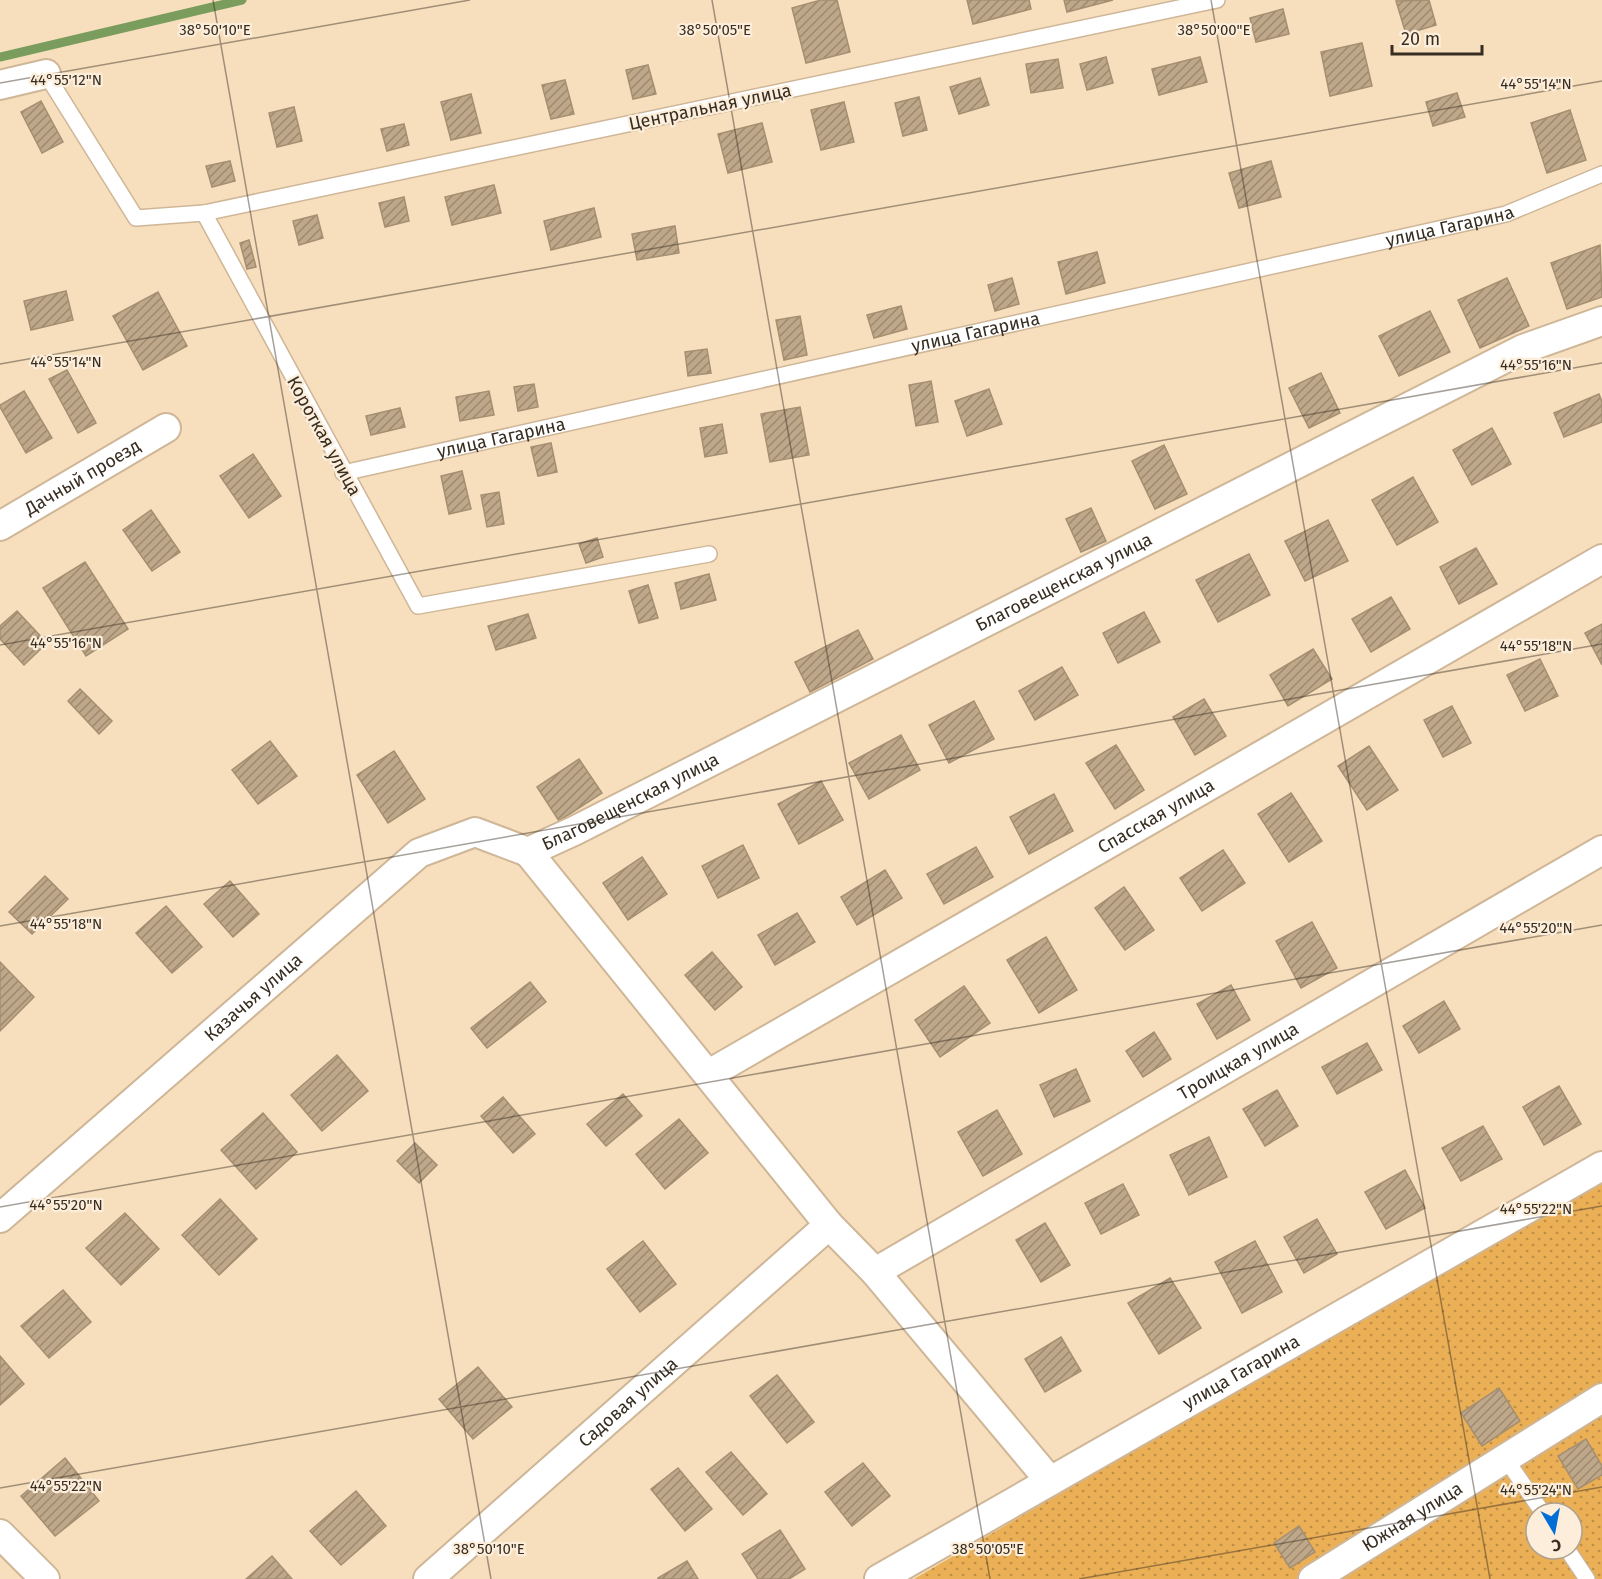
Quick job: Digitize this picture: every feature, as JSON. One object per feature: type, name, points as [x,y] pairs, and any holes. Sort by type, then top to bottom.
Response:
[{"type":"street","points":[[0,85],[46,74]]},
{"type":"street","name":"Благовещенская улица","points":[[528,852],[574,831],[1523,349],[1602,321]]},
{"type":"street","name":"Дачный проезд","points":[[0,526],[166,428]]},
{"type":"street","name":"Спасская улица","points":[[709,1074],[1602,559]]},
{"type":"street","name":"Казачья улица","points":[[5,1203],[419,853],[475,832],[528,852]]},
{"type":"street","name":"Троицкая улица","points":[[874,1272],[1602,850]]},
{"type":"street","points":[[528,852],[829,1225],[874,1272],[1050,1481]]},
{"type":"street","name":"улица Гагарина","points":[[879,1579],[1602,1166]]},
{"type":"street","name":"Садовая улица","points":[[428,1579],[829,1225]]},
{"type":"street","name":"Южная улица","points":[[1314,1579],[1602,1398]]},
{"type":"street","points":[[0,1534],[45,1579]]},
{"type":"lane","name":"Центральная улица","points":[[204,213],[1217,0]]},
{"type":"lane","points":[[46,74],[136,218],[204,213]]},
{"type":"lane","name":"улица Гагарина","points":[[343,473],[1506,214],[1602,174]]},
{"type":"lane","name":"Короткая улица","points":[[204,213],[343,473],[418,606],[709,554]]},
{"type":"lane","points":[[1505,1458],[1535,1501]]},
{"type":"lane","points":[[1575,1561],[1587,1579]]},
{"type":"shaded area","points":[[1602,1176],[1602,1579],[914,1579]]},
{"type":"building","points":[[821,0],[837,0],[850,52],[806,63],[792,8]]},
{"type":"building","points":[[967,0],[1029,0],[1031,9],[973,24]]},
{"type":"building","points":[[1064,0],[1113,0],[1067,12]]},
{"type":"building","points":[[1429,0],[1436,25],[1406,34],[1396,1]]},
{"type":"building","points":[[1283,9],[1289,34],[1256,42],[1250,18]]},
{"type":"building","points":[[1362,43],[1372,86],[1330,96],[1321,52]]},
{"type":"building","points":[[1106,57],[1113,83],[1087,90],[1080,64]]},
{"type":"building","points":[[1200,57],[1207,82],[1159,95],[1152,69]]},
{"type":"building","points":[[1058,59],[1063,88],[1031,93],[1026,64]]},
{"type":"building","points":[[648,65],[656,94],[633,99],[626,70]]},
{"type":"building","points":[[980,78],[989,105],[959,114],[950,87]]},
{"type":"building","points":[[565,80],[574,114],[551,119],[542,85]]},
{"type":"building","points":[[1457,93],[1465,117],[1433,126],[1426,102]]},
{"type":"building","points":[[471,94],[481,133],[451,140],[441,102]]},
{"type":"building","points":[[919,97],[927,130],[903,136],[895,103]]},
{"type":"building","points":[[41,101],[63,142],[42,153],[21,112]]},
{"type":"building","points":[[844,102],[854,142],[821,150],[811,110]]},
{"type":"building","points":[[294,107],[302,141],[277,147],[269,113]]},
{"type":"building","points":[[1570,110],[1586,160],[1547,173],[1531,123]]},
{"type":"building","points":[[762,123],[772,162],[728,173],[718,134]]},
{"type":"building","points":[[404,124],[409,145],[387,151],[381,129]]},
{"type":"building","points":[[230,161],[235,181],[212,187],[206,166]]},
{"type":"building","points":[[1271,161],[1281,197],[1239,208],[1229,173]]},
{"type":"building","points":[[494,185],[501,213],[452,225],[445,197]]},
{"type":"building","points":[[404,197],[409,221],[385,227],[379,203]]},
{"type":"building","points":[[594,208],[601,237],[551,250],[544,221]]},
{"type":"building","points":[[317,215],[323,238],[299,245],[293,221]]},
{"type":"building","points":[[675,226],[679,253],[637,260],[632,234]]},
{"type":"building","points":[[249,240],[256,267],[247,269],[240,243]]},
{"type":"building","points":[[1600,245],[1602,297],[1567,309],[1551,263]]},
{"type":"building","points":[[1097,252],[1105,283],[1066,294],[1058,262]]},
{"type":"building","points":[[1012,278],[1019,304],[995,311],[988,285]]},
{"type":"building","points":[[1507,278],[1529,326],[1480,348],[1458,300]]},
{"type":"building","points":[[66,291],[73,320],[31,330],[24,301]]},
{"type":"building","points":[[158,292],[187,346],[143,370],[113,316]]},
{"type":"building","points":[[901,306],[907,329],[874,338],[867,315]]},
{"type":"building","points":[[1430,311],[1450,352],[1399,376],[1379,336]]},
{"type":"building","points":[[800,316],[807,355],[784,360],[776,320]]},
{"type":"building","points":[[707,349],[711,373],[688,376],[685,352]]},
{"type":"building","points":[[67,370],[96,423],[78,433],[49,379]]},
{"type":"building","points":[[1321,373],[1340,413],[1309,428],[1289,388]]},
{"type":"building","points":[[931,381],[938,422],[916,426],[909,385]]},
{"type":"building","points":[[534,384],[538,407],[518,411],[514,387]]},
{"type":"building","points":[[989,389],[1002,424],[967,436],[955,401]]},
{"type":"building","points":[[24,391],[52,438],[26,453],[0,407]]},
{"type":"building","points":[[489,391],[494,415],[460,421],[456,397]]},
{"type":"building","points":[[1599,394],[1602,402],[1602,422],[1564,437],[1554,413]]},
{"type":"building","points":[[800,407],[809,455],[770,462],[761,414]]},
{"type":"building","points":[[400,408],[405,427],[371,435],[366,416]]},
{"type":"building","points":[[722,424],[727,453],[705,457],[700,428]]},
{"type":"building","points":[[1492,428],[1511,464],[1472,485],[1453,450]]},
{"type":"building","points":[[551,443],[557,472],[538,476],[531,447]]},
{"type":"building","points":[[1164,445],[1187,494],[1155,509],[1132,461]]},
{"type":"building","points":[[253,454],[281,496],[249,518],[220,476]]},
{"type":"building","points":[[462,471],[471,509],[449,514],[441,476]]},
{"type":"building","points":[[1413,477],[1438,522],[1397,545],[1372,500]]},
{"type":"building","points":[[499,492],[504,524],[487,527],[481,495]]},
{"type":"building","points":[[1091,508],[1106,541],[1081,552],[1066,519]]},
{"type":"building","points":[[151,510],[180,552],[152,571],[123,530]]},
{"type":"building","points":[[1328,520],[1348,561],[1305,581],[1285,541]]},
{"type":"building","points":[[597,538],[603,557],[586,563],[579,544]]},
{"type":"building","points":[[1476,548],[1497,584],[1459,604],[1440,567]]},
{"type":"building","points":[[1249,554],[1270,595],[1218,622],[1196,580]]},
{"type":"building","points":[[85,562],[128,629],[86,656],[43,588]]},
{"type":"building","points":[[709,574],[716,600],[681,609],[675,583]]},
{"type":"building","points":[[648,585],[658,618],[639,623],[629,591]]},
{"type":"building","points":[[1391,597],[1410,629],[1371,652],[1352,619]]},
{"type":"building","points":[[17,611],[47,643],[24,665],[0,639],[0,626]]},
{"type":"building","points":[[1144,612],[1160,642],[1118,663],[1103,633]]},
{"type":"building","points":[[528,614],[536,638],[496,650],[488,626]]},
{"type":"building","points":[[1602,624],[1602,665],[1585,633]]},
{"type":"building","points":[[858,630],[873,659],[810,692],[795,662]]},
{"type":"building","points":[[1313,649],[1332,679],[1288,706],[1270,675]]},
{"type":"building","points":[[1540,659],[1558,696],[1525,711],[1507,675]]},
{"type":"building","points":[[1062,667],[1078,695],[1035,720],[1019,691]]},
{"type":"building","points":[[80,689],[112,721],[99,734],[68,701]]},
{"type":"building","points":[[1204,699],[1226,736],[1195,755],[1173,717]]},
{"type":"building","points":[[974,701],[994,739],[949,763],[929,725]]},
{"type":"building","points":[[1452,706],[1471,743],[1443,757],[1424,720]]},
{"type":"building","points":[[901,735],[920,770],[869,799],[849,763]]},
{"type":"building","points":[[270,741],[297,776],[258,804],[232,770]]},
{"type":"building","points":[[1116,745],[1144,790],[1115,809],[1086,763]]},
{"type":"building","points":[[1369,746],[1398,790],[1367,810],[1338,766]]},
{"type":"building","points":[[394,751],[425,799],[388,823],[357,775]]},
{"type":"building","points":[[579,759],[602,793],[559,821],[537,787]]},
{"type":"building","points":[[821,781],[843,820],[799,844],[778,804]]},
{"type":"building","points":[[1291,793],[1322,841],[1289,862],[1258,814]]},
{"type":"building","points":[[1054,794],[1073,831],[1029,854],[1010,817]]},
{"type":"building","points":[[743,845],[759,878],[718,898],[702,866]]},
{"type":"building","points":[[976,847],[993,877],[944,904],[927,874]]},
{"type":"building","points":[[1223,850],[1245,883],[1202,911],[1180,878]]},
{"type":"building","points":[[642,857],[667,894],[628,920],[603,883]]},
{"type":"building","points":[[885,870],[902,898],[857,925],[841,897]]},
{"type":"building","points":[[45,876],[68,899],[32,934],[9,912]]},
{"type":"building","points":[[230,881],[259,914],[233,937],[204,904]]},
{"type":"building","points":[[1124,887],[1154,930],[1125,950],[1095,908]]},
{"type":"building","points":[[166,906],[202,947],[172,973],[136,933]]},
{"type":"building","points":[[797,913],[815,942],[775,965],[758,935]]},
{"type":"building","points":[[1312,922],[1337,968],[1301,988],[1276,941]]},
{"type":"building","points":[[1046,937],[1077,990],[1039,1013],[1007,960]]},
{"type":"building","points":[[712,952],[742,987],[715,1010],[685,975]]},
{"type":"building","points":[[0,962],[34,997],[0,1031]]},
{"type":"building","points":[[530,982],[546,1002],[487,1048],[471,1028]]},
{"type":"building","points":[[1231,985],[1250,1020],[1217,1039],[1197,1004]]},
{"type":"building","points":[[964,986],[990,1023],[940,1057],[915,1020]]},
{"type":"building","points":[[1444,1001],[1460,1029],[1419,1053],[1403,1026]]},
{"type":"building","points":[[1154,1032],[1171,1059],[1143,1077],[1126,1051]]},
{"type":"building","points":[[1367,1043],[1382,1070],[1337,1094],[1322,1067]]},
{"type":"building","points":[[337,1055],[368,1091],[322,1131],[291,1095]]},
{"type":"building","points":[[1076,1069],[1090,1101],[1054,1117],[1040,1085]]},
{"type":"building","points":[[1559,1086],[1581,1124],[1544,1145],[1523,1107]]},
{"type":"building","points":[[1277,1090],[1298,1126],[1265,1146],[1243,1109]]},
{"type":"building","points":[[623,1094],[642,1116],[606,1146],[587,1124]]},
{"type":"building","points":[[503,1097],[535,1134],[513,1153],[481,1116]]},
{"type":"building","points":[[997,1110],[1022,1154],[983,1176],[958,1132]]},
{"type":"building","points":[[263,1113],[297,1152],[256,1189],[221,1150]]},
{"type":"building","points":[[679,1119],[708,1153],[665,1189],[636,1154]]},
{"type":"building","points":[[1483,1126],[1502,1159],[1461,1181],[1442,1148]]},
{"type":"building","points":[[1209,1137],[1227,1177],[1189,1195],[1170,1155]]},
{"type":"building","points":[[415,1143],[437,1165],[419,1183],[397,1161]]},
{"type":"building","points":[[1405,1170],[1425,1208],[1386,1229],[1365,1192]]},
{"type":"building","points":[[1123,1184],[1139,1215],[1101,1234],[1085,1203]]},
{"type":"building","points":[[220,1199],[257,1239],[219,1275],[182,1235]]},
{"type":"building","points":[[125,1213],[159,1249],[121,1285],[86,1248]]},
{"type":"building","points":[[1317,1219],[1337,1254],[1304,1273],[1284,1237]]},
{"type":"building","points":[[1045,1223],[1070,1265],[1041,1282],[1016,1240]]},
{"type":"building","points":[[643,1241],[676,1284],[640,1312],[607,1269]]},
{"type":"building","points":[[1255,1241],[1282,1292],[1242,1313],[1215,1262]]},
{"type":"building","points":[[1170,1278],[1201,1328],[1159,1354],[1128,1303]]},
{"type":"building","points":[[63,1290],[91,1322],[49,1358],[21,1326]]},
{"type":"building","points":[[1061,1337],[1081,1371],[1045,1392],[1025,1359]]},
{"type":"building","points":[[0,1356],[24,1384],[0,1405]]},
{"type":"building","points":[[478,1367],[512,1407],[473,1439],[439,1399]]},
{"type":"building","points":[[777,1375],[814,1422],[787,1443],[750,1396]]},
{"type":"building","points":[[1499,1388],[1520,1421],[1482,1446],[1461,1413]]},
{"type":"building","points":[[1586,1439],[1602,1466],[1602,1475],[1578,1489],[1558,1456]]},
{"type":"building","points":[[731,1452],[767,1494],[743,1515],[706,1472]]},
{"type":"building","points":[[65,1458],[99,1501],[55,1536],[21,1496]]},
{"type":"building","points":[[863,1463],[890,1496],[852,1526],[825,1492]]},
{"type":"building","points":[[678,1468],[712,1509],[685,1531],[651,1489]]},
{"type":"building","points":[[356,1491],[386,1526],[341,1565],[310,1531]]},
{"type":"building","points":[[1299,1526],[1315,1552],[1290,1568],[1274,1543]]},
{"type":"building","points":[[780,1530],[805,1569],[789,1579],[758,1579],[742,1554]]},
{"type":"building","points":[[272,1556],[292,1579],[246,1579]]},
{"type":"building","points":[[687,1561],[698,1579],[658,1579],[658,1578]]},
{"type":"waterway","points":[[0,57],[242,0]]}]
